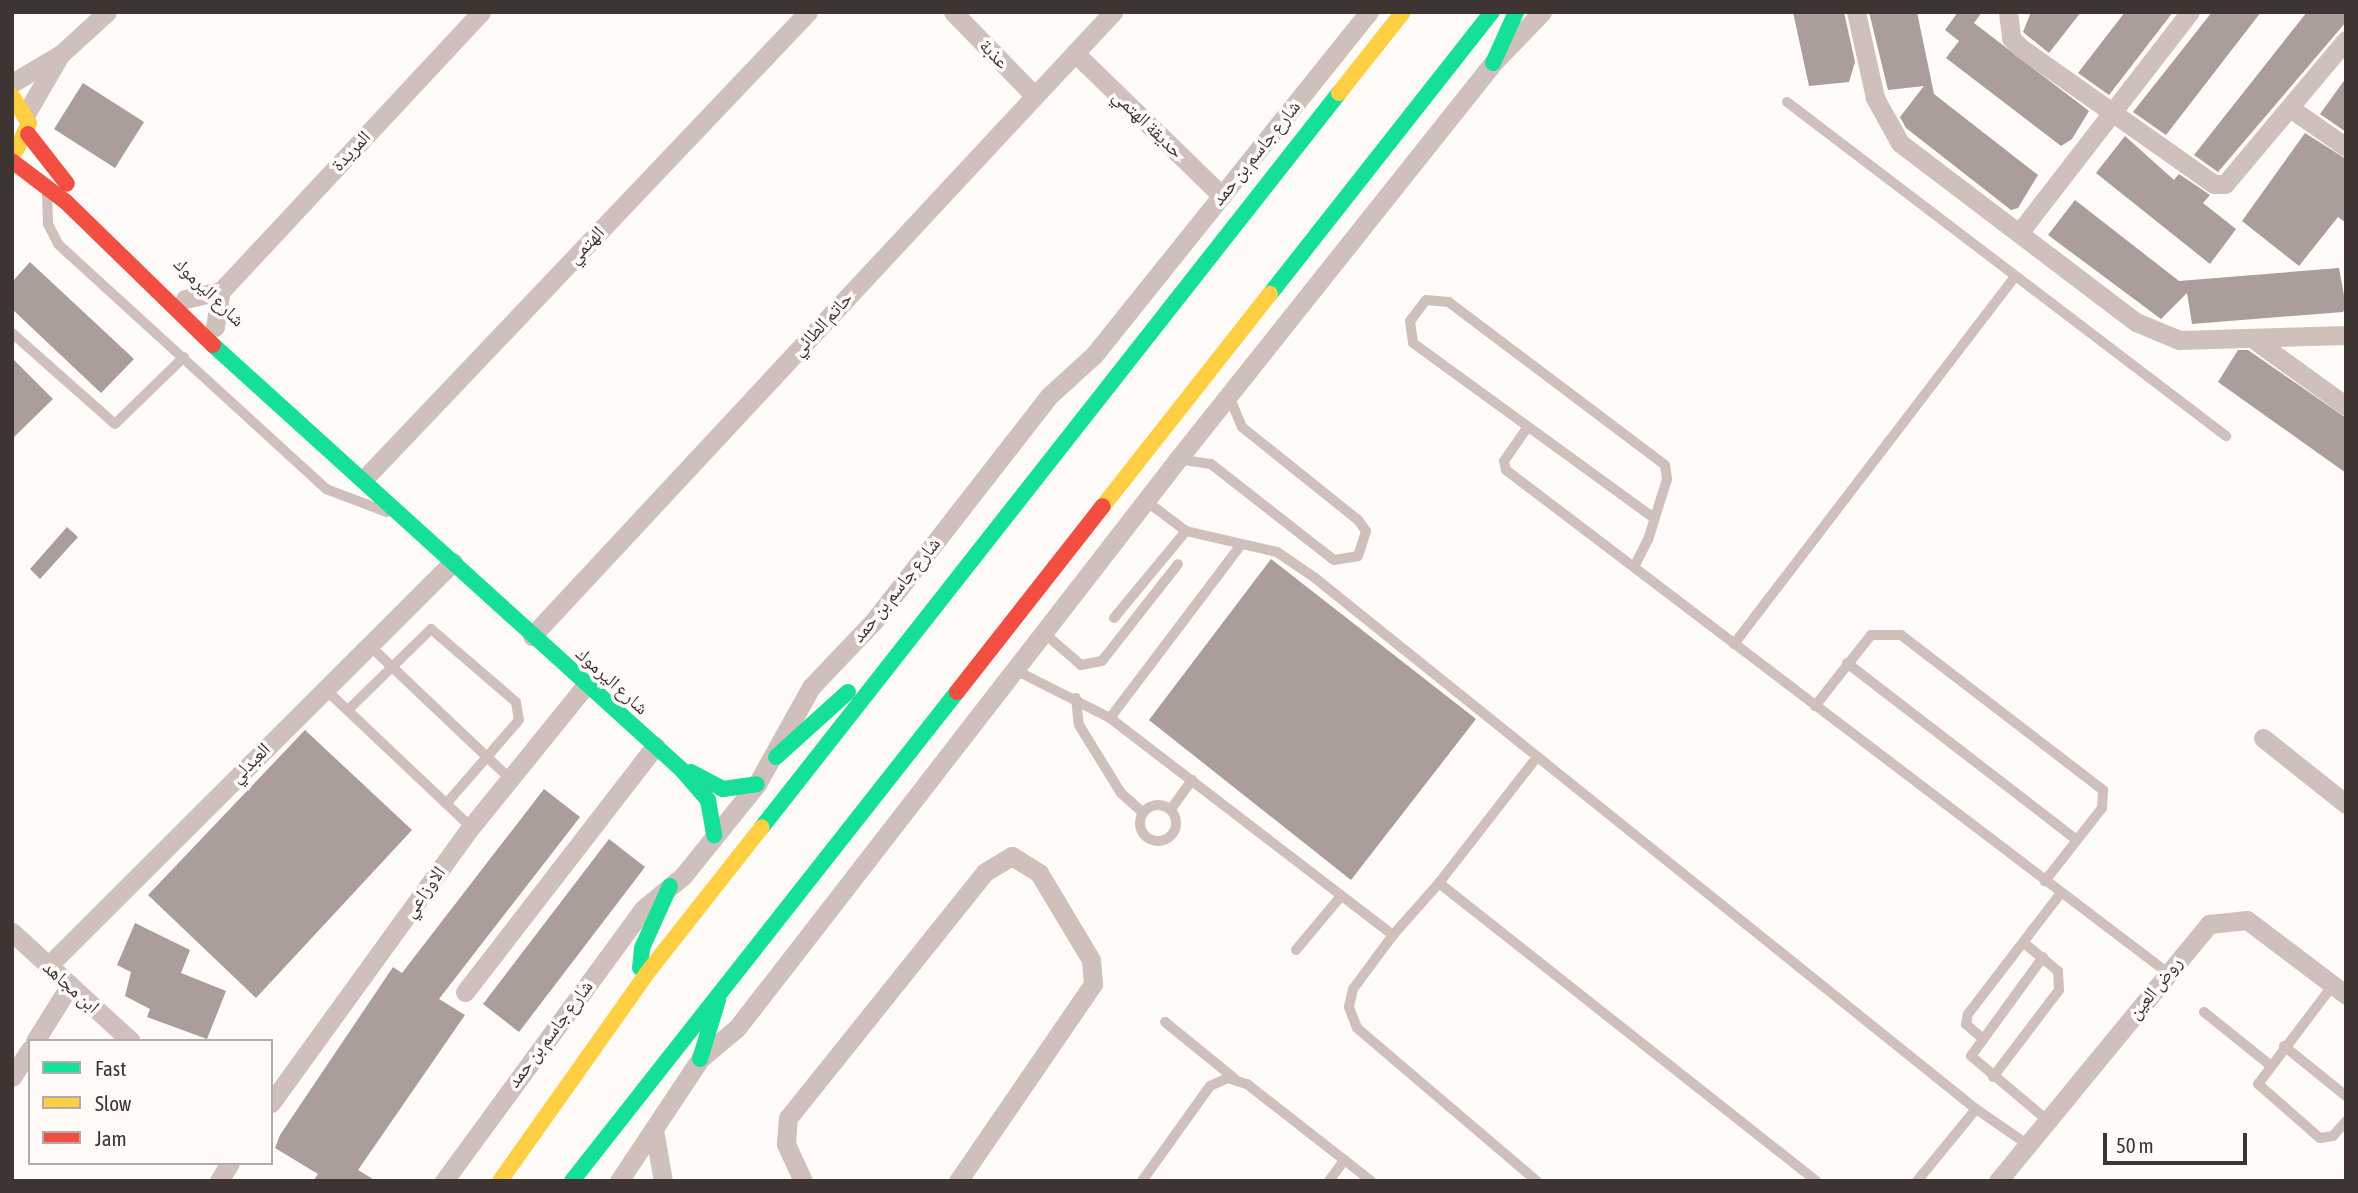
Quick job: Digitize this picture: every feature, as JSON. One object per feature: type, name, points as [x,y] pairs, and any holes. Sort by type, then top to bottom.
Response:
[{"type":"main road","name":"شارع جاسم بن حمد","points":[[500,1181],[642,979],[1403,12]]},
{"type":"main road","points":[[572,1181],[724,981],[1492,12]]},
{"type":"main road","points":[[1493,63],[1516,12]]},
{"type":"main road","points":[[12,96],[27,112],[28,134],[12,152]]},
{"type":"main road","name":"شارع اليرموك","points":[[28,134],[59,177],[337,442],[365,478]]},
{"type":"main road","name":"شارع اليرموك","points":[[12,161],[48,186],[177,312],[365,478],[585,686],[681,769]]},
{"type":"main road","points":[[776,757],[862,680],[885,669]]},
{"type":"main road","points":[[681,769],[723,789],[757,784]]},
{"type":"main road","points":[[681,769],[708,800],[714,835]]},
{"type":"main road","points":[[642,979],[640,954],[670,886]]},
{"type":"main road","points":[[700,1059],[724,981]]},
{"type":"main road","points":[[520,1181],[564,1090]]},
{"type":"street","points":[[12,83],[61,54],[107,12]]},
{"type":"street","name":"المريدة","points":[[221,290],[481,12]]},
{"type":"street","name":"الهتمي","points":[[365,478],[808,12]]},
{"type":"street","name":"عذبة","points":[[953,12],[1034,96]]},
{"type":"street","name":"حاتم الطائي","points":[[532,636],[1113,12]]},
{"type":"street","name":"شارع جاسم بن حمد","points":[[444,1181],[643,909],[670,886],[757,784],[776,757],[811,687],[873,622],[1050,396],[1094,355],[1368,12]]},
{"type":"street","points":[[619,1181],[700,1059],[737,1028],[871,849],[1017,671],[1178,459],[1493,63],[1542,12]]},
{"type":"street","points":[[1856,12],[1884,124],[2019,233],[2136,322],[2179,340],[2256,341],[2346,335]]},
{"type":"street","points":[[2008,12],[2011,38],[2021,48],[2113,112],[2207,183],[2225,184],[2346,40]]},
{"type":"street","points":[[2019,233],[2190,12]]},
{"type":"street","name":"حديقة الهتمي","points":[[1074,53],[1222,196]]},
{"type":"street","points":[[27,112],[61,54]]},
{"type":"street","points":[[2290,108],[2346,147]]},
{"type":"street","points":[[185,299],[221,290],[215,327]]},
{"type":"street","points":[[2256,341],[2346,407]]},
{"type":"street","name":"العبدلي","points":[[48,966],[453,562]]},
{"type":"street","name":"الاوزاعي","points":[[273,1100],[471,827],[585,686]]},
{"type":"street","points":[[2263,738],[2346,804]]},
{"type":"street","points":[[465,992],[655,746]]},
{"type":"street","points":[[803,1181],[786,1143],[788,1118],[985,872],[1012,856],[1039,873],[1091,960],[1093,984],[958,1181]]},
{"type":"street","name":"روض العين","points":[[1998,1181],[2208,924],[2234,917],[2259,926],[2340,990]]},
{"type":"street","name":"ابن مجاهد","points":[[12,932],[129,1039]]},
{"type":"street","points":[[36,1039],[70,985]]},
{"type":"street","points":[[12,1077],[28,1052]]},
{"type":"street","points":[[654,1130],[663,1181]]},
{"type":"street","points":[[219,1181],[229,1165]]},
{"type":"lane","points":[[1787,102],[2226,436]]},
{"type":"lane","points":[[48,186],[48,224],[58,244],[326,489],[358,506],[405,516]]},
{"type":"lane","points":[[1734,644],[2015,276]]},
{"type":"lane","points":[[1634,567],[1654,518],[1668,474],[1662,462],[1449,302],[1426,300],[1410,321],[1413,343],[1654,518]]},
{"type":"lane","points":[[12,333],[115,424],[184,357]]},
{"type":"lane","points":[[1178,459],[1211,464],[1334,560],[1358,556],[1366,531],[1358,520],[1242,427],[1229,395]]},
{"type":"lane","points":[[1527,428],[1504,461],[1506,470],[2168,973]]},
{"type":"lane","points":[[1146,501],[1186,531],[1278,552],[1315,578],[1976,1109],[2027,1144]]},
{"type":"lane","points":[[1114,618],[1186,531]]},
{"type":"lane","points":[[1110,718],[1241,545]]},
{"type":"lane","points":[[1044,633],[1081,665],[1102,662],[1178,564]]},
{"type":"lane","points":[[348,710],[431,628],[516,702],[519,720],[446,804]]},
{"type":"lane","points":[[1815,706],[1871,635],[1901,635],[2088,777],[2103,790],[2105,802],[2045,881]]},
{"type":"lane","points":[[369,645],[510,779]]},
{"type":"lane","points":[[1847,663],[2077,840]]},
{"type":"lane","points":[[1017,671],[1076,698],[1110,718],[1393,935]]},
{"type":"lane","points":[[325,689],[471,827]]},
{"type":"lane","points":[[1076,698],[1079,725],[1121,793],[1143,813],[1144,835],[1160,842],[1176,827],[1171,809]]},
{"type":"lane","points":[[1537,757],[1438,883],[1393,935],[1353,989],[1349,1007],[1357,1028],[1537,1181]]},
{"type":"lane","points":[[1171,809],[1192,780]]},
{"type":"lane","points":[[1143,813],[1153,805],[1171,809]]},
{"type":"lane","points":[[1438,883],[1816,1181]]},
{"type":"lane","points":[[1982,1038],[1966,1017],[2061,893]]},
{"type":"lane","points":[[1296,950],[1341,896]]},
{"type":"lane","points":[[1993,1076],[2059,990],[2058,971],[2023,942]]},
{"type":"lane","points":[[2043,957],[1970,1056],[2047,1120]]},
{"type":"lane","points":[[2340,990],[2284,1046],[2259,1080],[2260,1092],[2314,1135],[2333,1136],[2346,1121]]},
{"type":"lane","points":[[2204,1012],[2270,1065]]},
{"type":"lane","points":[[1165,1022],[1235,1079],[1371,1181]]},
{"type":"lane","points":[[2284,1046],[2346,1096]]},
{"type":"lane","points":[[1142,1181],[1210,1086],[1235,1079]]},
{"type":"lane","points":[[1917,1181],[1976,1109]]},
{"type":"lane","points":[[1329,1181],[1344,1160]]},
{"type":"building","points":[[1793,12],[1844,12],[1855,62],[1849,82],[1809,86]]},
{"type":"building","points":[[1869,12],[1917,12],[1934,94],[2038,175],[2018,208],[2011,210],[1906,128],[1900,117],[1924,86],[1888,90]]},
{"type":"building","points":[[1958,12],[1982,12],[1974,23],[2089,111],[2072,139],[2061,146],[1946,58],[1959,41],[1945,30]]},
{"type":"building","points":[[2031,12],[2081,12],[2049,53],[2023,32]]},
{"type":"building","points":[[2125,12],[2173,12],[2109,95],[2078,73]]},
{"type":"building","points":[[2212,12],[2261,12],[2166,135],[2133,112]]},
{"type":"building","points":[[2307,12],[2346,12],[2346,22],[2218,172],[2194,155]]},
{"type":"building","points":[[2346,78],[2346,132],[2320,114]]},
{"type":"building","points":[[83,83],[144,122],[115,168],[54,129]]},
{"type":"building","points":[[2305,133],[2346,159],[2346,223],[2338,217],[2299,266],[2242,221]]},
{"type":"building","points":[[2125,136],[2174,180],[2179,174],[2210,195],[2203,203],[2236,229],[2210,264],[2096,173]]},
{"type":"building","points":[[2075,200],[2179,281],[2339,268],[2346,306],[2343,312],[2192,324],[2187,293],[2161,319],[2048,235]]},
{"type":"building","points":[[30,262],[134,359],[101,393],[12,309],[12,282]]},
{"type":"building","points":[[2238,350],[2248,350],[2346,418],[2346,473],[2218,382]]},
{"type":"building","points":[[12,358],[53,399],[12,439]]},
{"type":"building","points":[[67,527],[78,537],[40,579],[30,569]]},
{"type":"building","points":[[1271,559],[1476,719],[1351,880],[1149,720]]},
{"type":"building","points":[[305,730],[412,830],[256,998],[148,895]]},
{"type":"building","points":[[544,789],[580,817],[439,999],[465,1015],[358,1170],[376,1181],[313,1181],[318,1174],[275,1148],[280,1135],[393,967],[402,973]]},
{"type":"building","points":[[609,839],[645,867],[519,1032],[483,1004]]},
{"type":"building","points":[[135,923],[190,950],[181,973],[226,991],[207,1039],[147,1017],[150,1009],[125,996],[131,972],[117,965]]},
{"type":"traffic: fast","points":[[1270,294],[1492,12]]},
{"type":"traffic: fast","points":[[1493,63],[1516,12]]},
{"type":"traffic: fast","points":[[762,827],[1339,93]]},
{"type":"traffic: fast","points":[[213,345],[681,769],[708,800],[714,835]]},
{"type":"traffic: fast","points":[[776,757],[848,692]]},
{"type":"traffic: fast","points":[[572,1181],[957,692]]},
{"type":"traffic: fast","points":[[691,772],[723,789],[757,784]]},
{"type":"traffic: fast","points":[[640,968],[642,948],[670,886]]},
{"type":"traffic: fast","points":[[700,1059],[718,1000]]},
{"type":"traffic: slow","points":[[1339,93],[1403,12]]},
{"type":"traffic: slow","points":[[12,96],[29,123],[17,149]]},
{"type":"traffic: slow","points":[[1103,506],[1270,294]]},
{"type":"traffic: slow","points":[[500,1181],[651,968],[762,827]]},
{"type":"traffic: jam","points":[[28,134],[67,184]]},
{"type":"traffic: jam","points":[[12,161],[66,202],[213,345]]},
{"type":"traffic: jam","points":[[957,692],[1103,506]]}]
